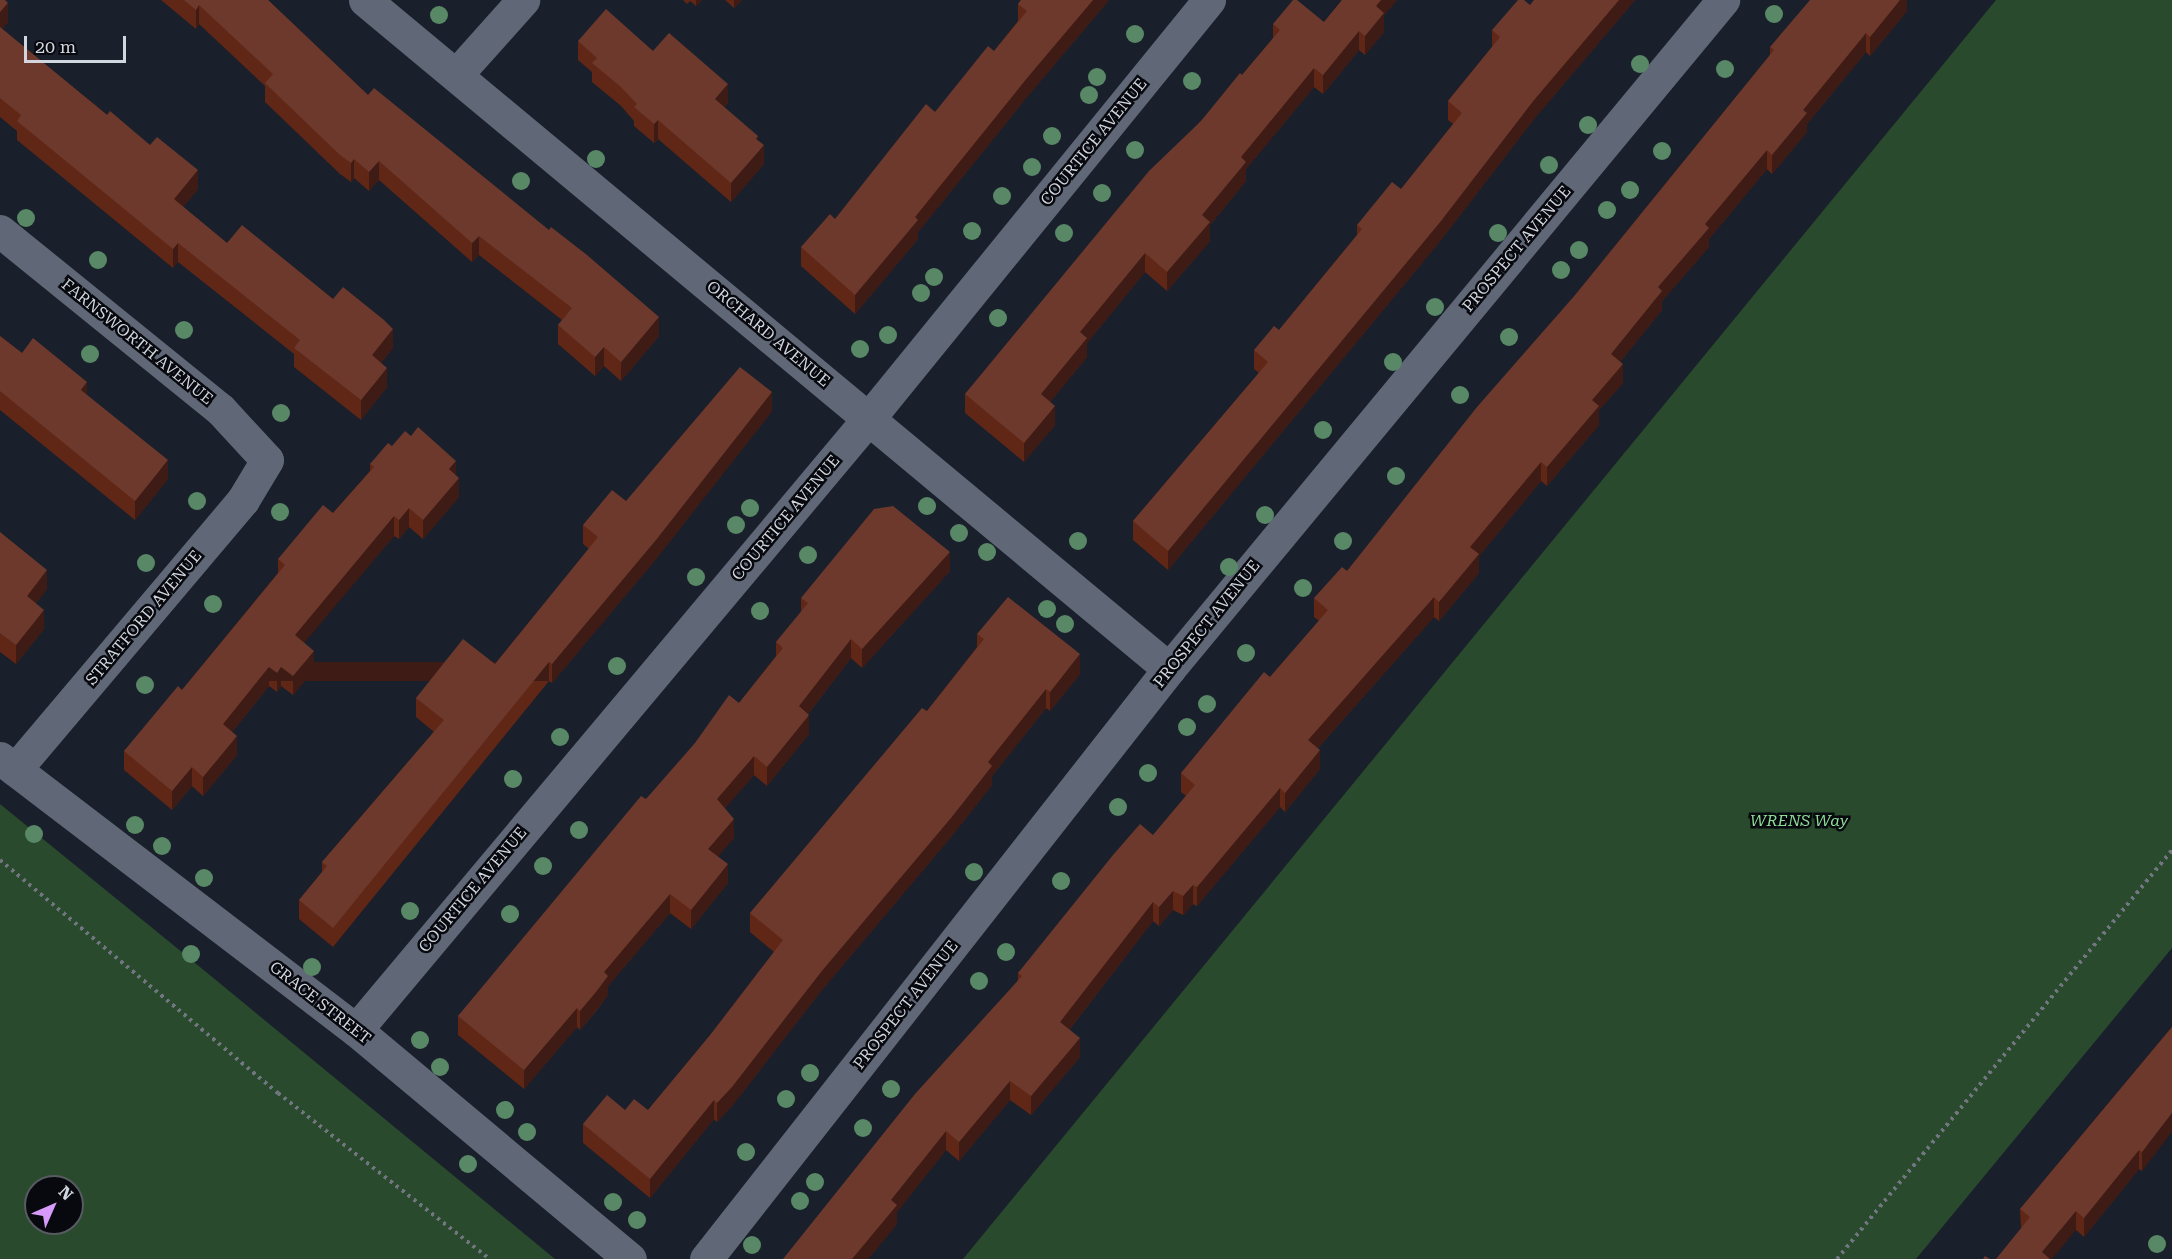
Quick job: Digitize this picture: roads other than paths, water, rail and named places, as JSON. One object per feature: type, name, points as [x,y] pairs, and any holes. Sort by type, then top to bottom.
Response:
[{"type":"street","name":"ORCHARD AVENUE","points":[[365,0],[1170,669]]},
{"type":"street","points":[[456,75],[524,0]]},
{"type":"street","name":"COURTICE AVENUE","points":[[356,1030],[869,418],[1209,0]]},
{"type":"street","name":"PROSPECT AVENUE","points":[[706,1259],[1170,669],[1723,0]]},
{"type":"street","name":"FARNSWORTH AVENUE","points":[[0,231],[219,409],[267,460]]},
{"type":"street","name":"STRATFORD AVENUE","points":[[8,764],[243,500],[267,460]]},
{"type":"street","name":"GRACE STREET","points":[[8,764],[356,1030],[630,1259]]},
{"type":"park label","name":"WRENS Way","points":[[1799,821]]}]
